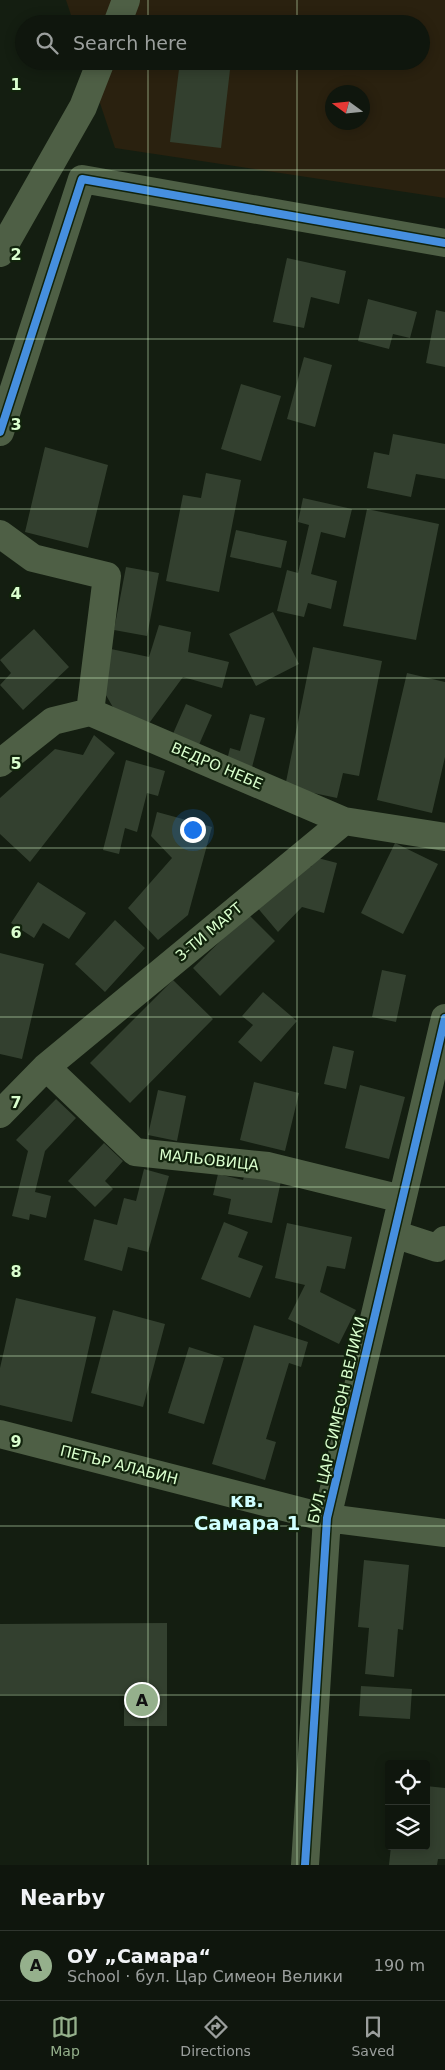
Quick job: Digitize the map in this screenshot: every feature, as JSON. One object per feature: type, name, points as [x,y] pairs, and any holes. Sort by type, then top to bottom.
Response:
[{"type":"street","points":[[120,15],[126,0]]},
{"type":"street","points":[[0,253],[82,106],[97,70]]},
{"type":"street","points":[[0,432],[82,179],[445,243]]},
{"type":"street","points":[[0,534],[33,558],[107,576],[90,712],[53,721],[0,763]]},
{"type":"street","name":"ВЕДРО НЕБЕ","points":[[90,712],[344,821]]},
{"type":"street","points":[[344,821],[445,837]]},
{"type":"street","name":"3-ТИ МАРТ","points":[[0,1114],[46,1067],[344,821]]},
{"type":"street","name":"БУЛ. ЦАР СИМЕОН ВЕЛИКИ","points":[[306,1865],[327,1518],[445,1018]]},
{"type":"street","name":"МАЛЬОВИЦА","points":[[46,1067],[135,1152],[268,1166],[402,1199]]},
{"type":"street","points":[[394,1234],[438,1248],[445,1240]]},
{"type":"street","name":"ПЕТЪР АЛАБИН","points":[[0,1434],[327,1518],[445,1533]]},
{"type":"shaded area","points":[[66,0],[445,0],[445,198],[115,148],[89,70],[430,70],[430,15],[71,15]]},
{"type":"building","points":[[179,70],[230,70],[221,148],[170,142]]},
{"type":"building","points":[[287,258],[346,271],[339,304],[311,297],[304,328],[273,322]]},
{"type":"building","points":[[368,299],[417,312],[410,338],[393,334],[389,349],[358,341]]},
{"type":"building","points":[[436,310],[445,312],[445,367],[426,363]]},
{"type":"building","points":[[304,357],[332,365],[315,427],[287,419]]},
{"type":"building","points":[[241,384],[281,396],[261,461],[221,449]]},
{"type":"building","points":[[393,434],[445,444],[445,479],[416,474],[411,497],[367,488],[374,452],[389,455]]},
{"type":"building","points":[[45,447],[108,465],[88,548],[25,532]]},
{"type":"building","points":[[206,473],[241,480],[219,592],[166,581],[183,495],[201,498]]},
{"type":"building","points":[[303,498],[352,509],[345,538],[321,532],[311,574],[337,581],[331,609],[308,603],[304,617],[277,611],[287,570],[298,573],[309,525],[298,522]]},
{"type":"building","points":[[367,509],[439,524],[416,640],[343,626]]},
{"type":"building","points":[[236,530],[287,541],[281,568],[230,557]]},
{"type":"building","points":[[126,567],[159,573],[147,636],[114,630]]},
{"type":"building","points":[[273,612],[299,664],[256,686],[229,634]]},
{"type":"building","points":[[159,625],[191,632],[188,652],[229,662],[222,688],[183,677],[147,726],[118,716],[103,690],[111,649],[149,657]]},
{"type":"building","points":[[34,629],[69,667],[23,710],[0,685],[11,673],[0,660]]},
{"type":"building","points":[[313,647],[382,661],[359,776],[343,773],[337,798],[285,787]]},
{"type":"building","points":[[407,673],[445,682],[445,757],[432,813],[377,800]]},
{"type":"building","points":[[186,704],[212,715],[198,747],[172,736]]},
{"type":"building","points":[[250,714],[265,718],[251,771],[226,764],[230,748],[240,751]]},
{"type":"building","points":[[94,735],[115,753],[30,862],[0,834],[0,798],[55,749],[83,755]]},
{"type":"building","points":[[126,760],[165,771],[158,796],[147,793],[137,832],[125,828],[119,854],[103,850]]},
{"type":"building","points":[[157,812],[212,827],[188,915],[158,940],[128,908],[172,858],[151,836]]},
{"type":"building","points":[[395,843],[438,864],[403,934],[361,913]]},
{"type":"building","points":[[314,857],[337,863],[324,913],[302,907],[278,932],[256,906],[299,864],[311,867]]},
{"type":"building","points":[[38,882],[86,913],[69,939],[43,923],[34,938],[11,923]]},
{"type":"building","points":[[248,914],[275,941],[220,996],[193,968]]},
{"type":"building","points":[[115,920],[145,948],[105,992],[75,964]]},
{"type":"building","points":[[0,953],[44,964],[22,1059],[0,1054]]},
{"type":"building","points":[[382,970],[406,975],[396,1022],[372,1017]]},
{"type":"building","points":[[173,980],[213,1019],[130,1103],[90,1063]]},
{"type":"building","points":[[263,992],[297,1021],[261,1062],[238,1042],[253,1025],[242,1016]]},
{"type":"building","points":[[333,1046],[354,1051],[346,1089],[324,1084]]},
{"type":"building","points":[[254,1082],[299,1093],[285,1151],[240,1140]]},
{"type":"building","points":[[360,1085],[405,1097],[389,1159],[345,1148]]},
{"type":"building","points":[[158,1090],[186,1096],[177,1141],[148,1135]]},
{"type":"building","points":[[56,1099],[76,1118],[45,1151],[35,1192],[51,1196],[46,1218],[30,1214],[29,1220],[12,1216],[28,1151],[16,1140]]},
{"type":"building","points":[[104,1143],[123,1161],[105,1181],[113,1189],[95,1207],[68,1181]]},
{"type":"building","points":[[144,1169],[169,1176],[148,1252],[128,1247],[122,1271],[84,1260],[94,1219],[117,1225],[124,1198],[136,1201]]},
{"type":"building","points":[[245,1173],[281,1181],[272,1223],[228,1214],[231,1199],[213,1195],[218,1174],[243,1180]]},
{"type":"building","points":[[224,1222],[248,1232],[238,1257],[263,1266],[250,1298],[201,1279]]},
{"type":"building","points":[[287,1223],[352,1237],[345,1269],[327,1266],[320,1292],[356,1310],[339,1344],[288,1319],[305,1285],[275,1278]]},
{"type":"building","points":[[16,1298],[96,1317],[72,1422],[0,1405],[0,1368]]},
{"type":"building","points":[[113,1310],[165,1324],[143,1407],[91,1393]]},
{"type":"building","points":[[254,1325],[308,1342],[301,1367],[289,1363],[266,1439],[276,1442],[265,1480],[212,1464]]},
{"type":"building","points":[[189,1347],[224,1358],[204,1424],[168,1413]]},
{"type":"building","points":[[364,1560],[409,1565],[403,1630],[398,1629],[394,1677],[365,1674],[369,1628],[358,1627]]},
{"type":"building","points":[[167,1623],[167,1726],[124,1726],[124,1694],[0,1694],[0,1624]]},
{"type":"building","points":[[361,1686],[412,1689],[410,1719],[359,1716]]},
{"type":"building","points":[[430,1786],[445,1788],[445,1859],[438,1859],[437,1865],[389,1865],[391,1850],[430,1850]]},
{"type":"cycle path","points":[[0,432],[82,179],[445,243]]},
{"type":"cycle path","points":[[305,1865],[327,1518],[445,1018]]},
{"type":"place","name":"ОУ „Самара“","points":[[142,1700]]},
{"type":"district","name":"кв. Самара 1","points":[[247,1512]]}]
